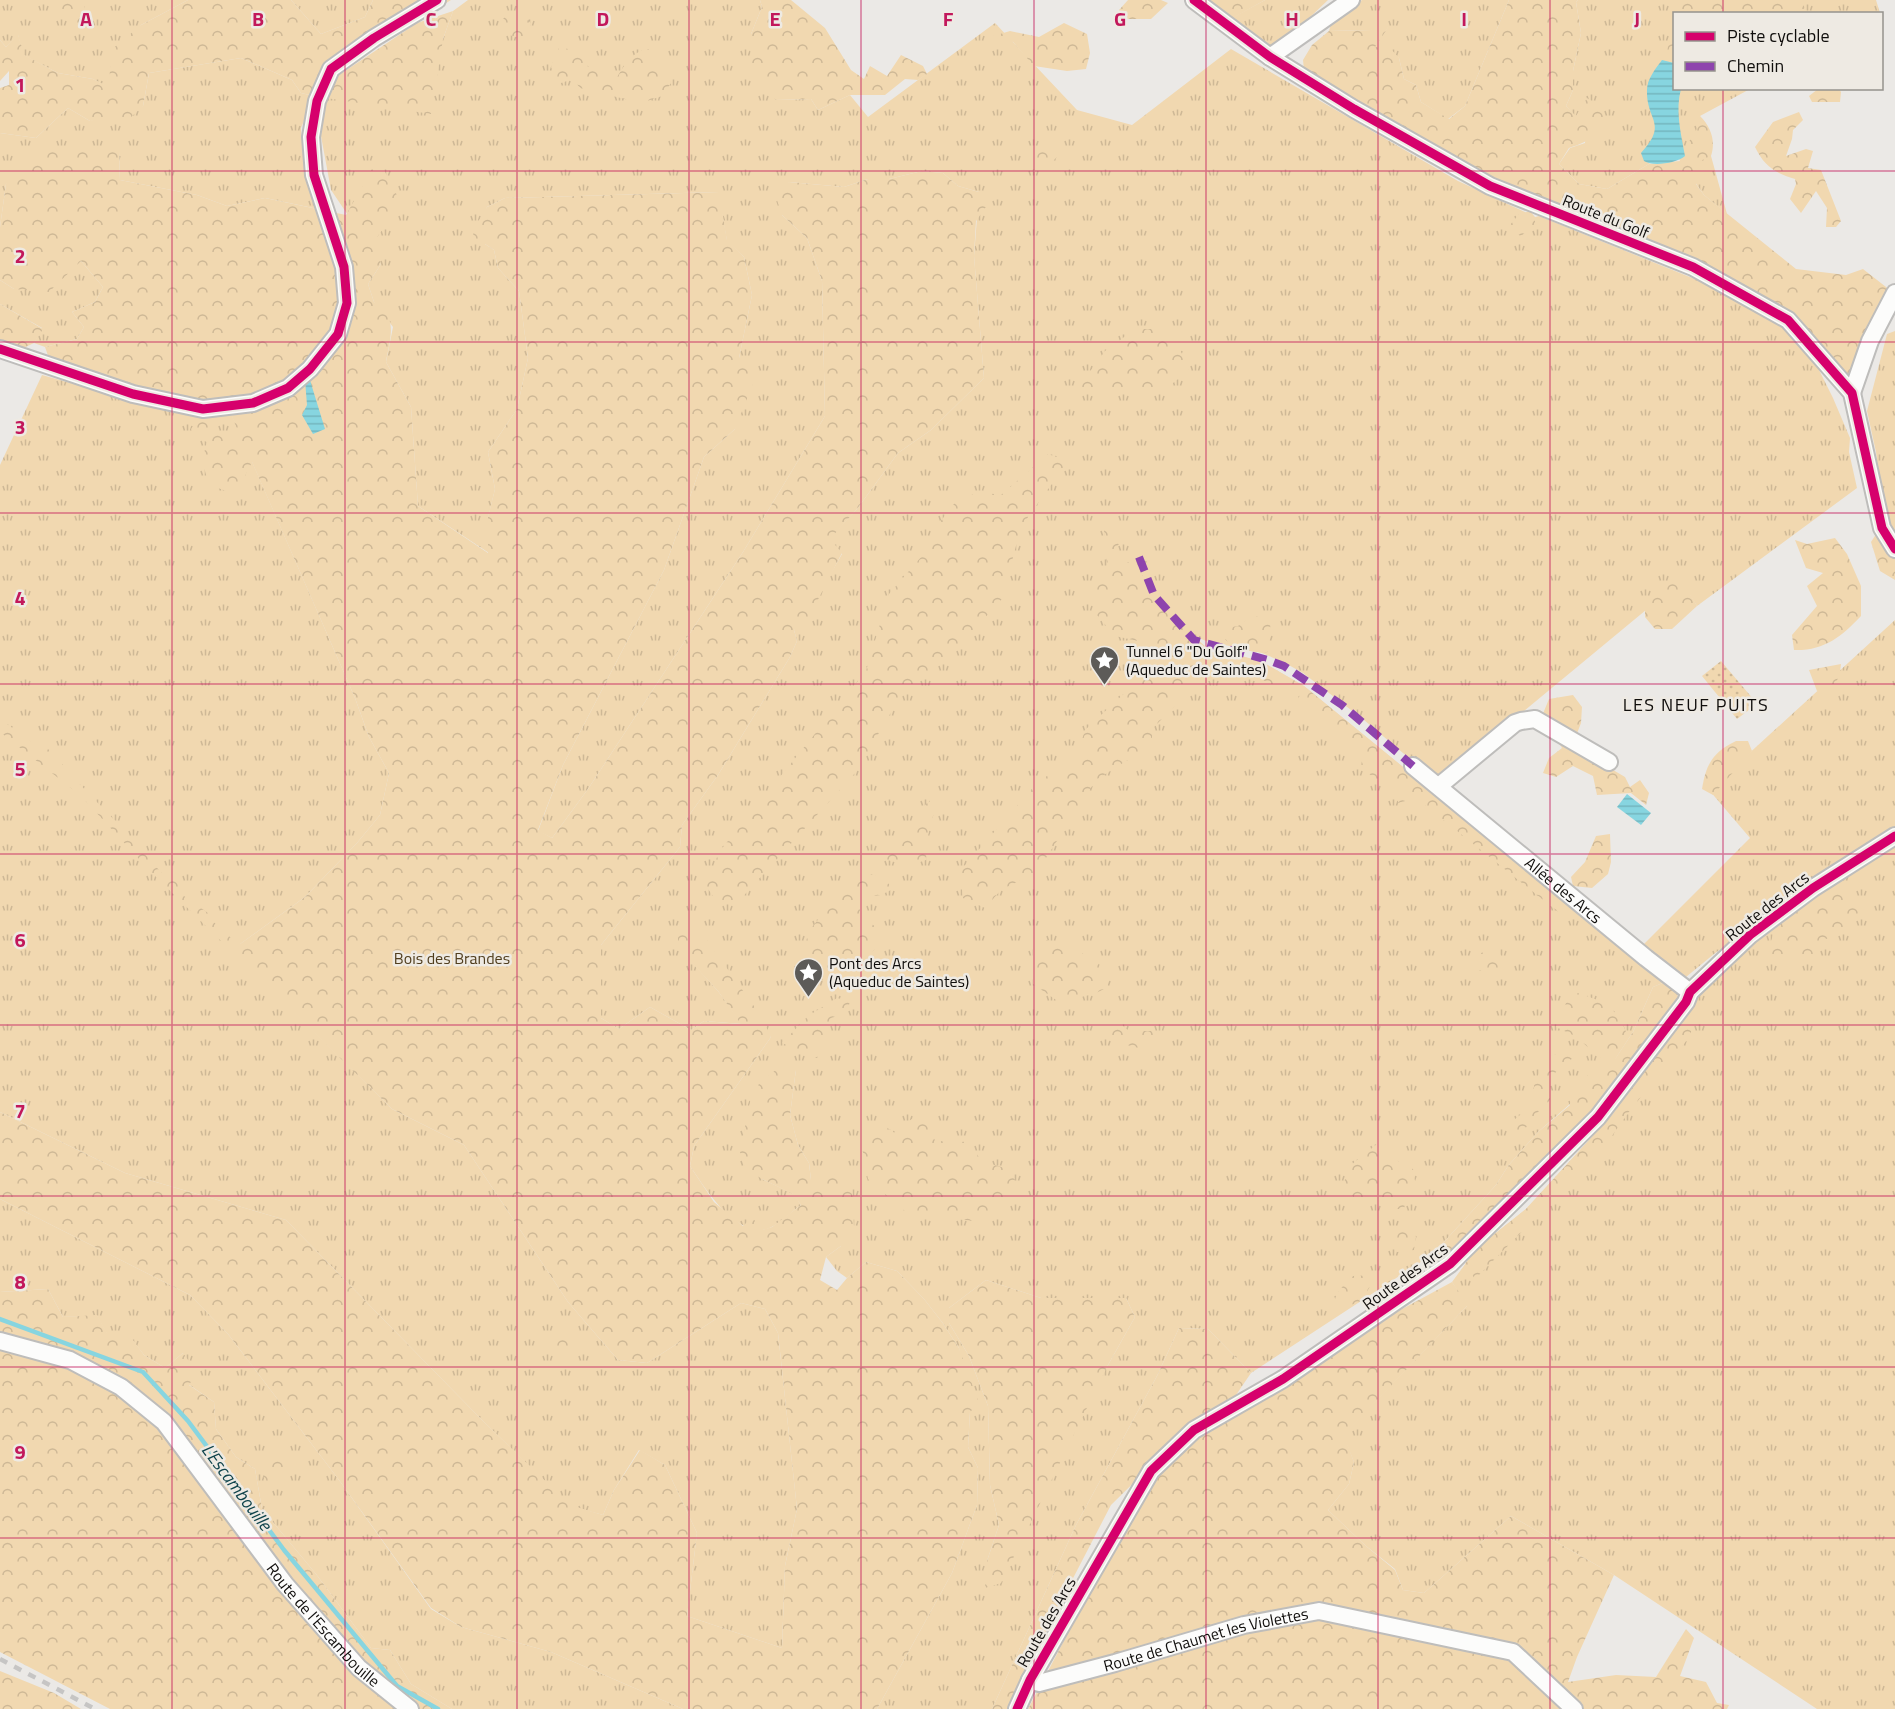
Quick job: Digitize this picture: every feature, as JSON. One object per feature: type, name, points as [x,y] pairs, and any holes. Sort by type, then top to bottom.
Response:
[{"type":"street","points":[[0,349],[133,394],[203,410],[253,403],[288,388],[310,369],[338,334],[347,303],[344,267],[314,175],[311,137],[317,101],[331,69],[374,38],[438,0]]},
{"type":"street","name":"Route du Golf","points":[[1194,0],[1270,57],[1354,109],[1490,186],[1693,267],[1788,320],[1852,393],[1882,528],[1895,549]]},
{"type":"street","points":[[1270,57],[1351,0]]},
{"type":"street","points":[[1852,393],[1870,341],[1895,293]]},
{"type":"street","points":[[1439,786],[1521,721],[1535,719],[1609,762]]},
{"type":"street","name":"Allée des Arcs","points":[[1413,766],[1690,992]]},
{"type":"street","name":"Route des Arcs","points":[[1017,1709],[1030,1680],[1151,1471],[1194,1430],[1283,1379],[1450,1264],[1598,1117],[1686,1002],[1690,992],[1750,935],[1813,888],[1895,836]]},
{"type":"street","name":"Route de l'Escambouille","points":[[0,1341],[70,1360],[121,1387],[164,1422],[285,1584],[359,1668],[410,1709]]},
{"type":"street","name":"Route de Chaumet les Violettes","points":[[1030,1680],[1039,1683],[1244,1625],[1319,1611],[1512,1652],[1574,1709]]},
{"type":"green space","points":[[0,0],[188,0],[141,25],[109,88],[93,79],[58,73],[23,55],[18,35],[6,47],[0,40]]},
{"type":"green space","points":[[60,0],[85,0],[83,27],[63,16]]},
{"type":"green space","points":[[188,0],[291,0],[321,34],[365,17],[373,0],[451,0],[345,64],[314,96],[301,93],[292,80],[241,58],[149,73],[143,106],[129,119],[90,121],[68,108],[36,138],[0,133],[0,88],[9,85],[9,71],[0,81],[0,40],[6,47],[18,34],[24,55],[58,73],[93,79],[109,87],[111,50],[141,25]]},
{"type":"green space","points":[[291,0],[373,0],[365,17],[321,34]]},
{"type":"green space","points":[[468,0],[760,0],[762,7],[751,34],[776,100],[811,99],[818,110],[850,95],[868,117],[995,23],[1077,110],[1132,125],[1231,49],[1458,181],[1529,214],[1525,220],[1539,216],[1712,286],[1787,328],[1816,364],[1850,438],[1849,452],[1857,488],[1697,606],[1681,581],[1448,774],[1435,776],[1423,770],[1364,720],[1303,673],[1285,663],[1262,653],[1206,641],[1194,636],[1211,652],[1238,655],[1260,662],[1304,686],[1665,982],[1653,987],[1633,1032],[1612,1064],[1538,1132],[1508,1166],[1496,1185],[1433,1254],[1251,1373],[1208,1329],[1179,1328],[1157,1376],[1076,1525],[992,1709],[877,1709],[952,1573],[977,1505],[978,1468],[968,1447],[970,1412],[959,1348],[924,1299],[897,1271],[866,1262],[847,1278],[837,1271],[826,1257],[841,1246],[811,1180],[809,1163],[798,1145],[790,1115],[796,1069],[762,1179],[794,1194],[801,1205],[772,1227],[762,1230],[751,1228],[740,1224],[720,1207],[690,1166],[694,1146],[771,1037],[678,925],[679,948],[718,991],[742,1024],[704,1021],[691,1030],[650,1007],[619,1029],[601,1018],[601,945],[680,847],[682,825],[718,775],[790,657],[797,641],[794,630],[842,554],[829,539],[857,509],[898,453],[931,430],[984,378],[974,256],[979,192],[958,186],[943,173],[922,171],[889,179],[868,179],[844,187],[789,182],[782,215],[807,238],[822,281],[825,416],[743,552],[588,789],[552,838],[538,831],[563,765],[664,570],[704,457],[735,429],[739,358],[752,295],[744,257],[727,241],[718,192],[505,198],[487,207],[475,244],[485,244],[494,250],[498,268],[519,291],[528,358],[517,409],[488,452],[495,489],[488,518],[489,553],[418,506],[411,407],[386,362],[393,327],[374,302],[368,284],[381,264],[331,190],[321,136],[326,98],[443,39],[453,11]],"holes":[[[986,1280],[1041,1298],[1126,1298],[1135,1317],[1108,1365],[987,1561],[999,1525],[990,1485],[988,1406],[969,1356],[949,1323],[949,1308]]]},
{"type":"green space","points":[[760,0],[791,0],[825,28],[851,70],[864,79],[870,66],[887,76],[901,55],[923,66],[927,74],[918,80],[905,79],[885,95],[850,95],[818,110],[811,99],[776,100],[750,73],[751,34],[762,7]]},
{"type":"green space","points":[[1128,0],[1161,0],[1168,3],[1151,19],[1124,19],[1119,10]]},
{"type":"green space","points":[[1194,0],[1265,0],[1224,23]]},
{"type":"green space","points":[[1265,0],[1328,0],[1281,45],[1265,45],[1230,19]]},
{"type":"green space","points":[[1362,0],[1509,0],[1465,106],[1448,119],[1421,102],[1416,85],[1404,79],[1399,58],[1374,47],[1388,27],[1371,30],[1329,31],[1331,24]]},
{"type":"green space","points":[[1509,0],[1578,0],[1576,2],[1581,33],[1573,71],[1573,90],[1566,106],[1576,116],[1587,98],[1600,107],[1605,118],[1591,138],[1569,148],[1559,164],[1579,184],[1607,189],[1649,164],[1680,161],[1685,156],[1700,116],[1710,130],[1713,140],[1711,156],[1698,162],[1696,184],[1704,195],[1796,269],[1846,275],[1863,269],[1895,294],[1852,393],[1788,319],[1693,267],[1490,186],[1304,70],[1303,60],[1312,45],[1329,31],[1371,30],[1381,22],[1389,26],[1375,47],[1390,48],[1399,58],[1404,79],[1416,85],[1421,102],[1449,119],[1465,106]]},
{"type":"green space","points":[[1578,0],[1876,0],[1880,12],[1673,12],[1673,90],[1748,90],[1700,116],[1727,214],[1704,195],[1680,161],[1670,128],[1649,164],[1607,189],[1579,184],[1559,164],[1570,148],[1585,143],[1587,99],[1576,117],[1566,106],[1573,90],[1573,71],[1581,33],[1576,2]]},
{"type":"green space","points":[[1673,0],[1801,0],[1807,12],[1674,12]]},
{"type":"green space","points":[[453,11],[443,39],[431,114],[326,98],[339,75],[417,23]]},
{"type":"green space","points":[[523,12],[531,24],[523,39],[509,35],[501,22],[506,15]]},
{"type":"green space","points":[[1064,23],[1087,34],[1090,53],[1086,69],[1067,71],[1034,66],[1013,42],[987,38],[1010,31],[1039,37]]},
{"type":"green space","points":[[1673,23],[1673,55],[1667,51]]},
{"type":"green space","points":[[559,48],[579,50],[587,66],[607,73],[614,82],[636,53],[649,49],[665,66],[671,83],[662,96],[641,103],[580,88],[573,79],[558,84],[551,67]]},
{"type":"green space","points":[[241,58],[292,80],[301,93],[314,96],[301,128],[304,168],[318,209],[265,198],[227,206],[197,195],[120,180],[119,152],[6,184],[0,227],[0,133],[36,138],[68,108],[90,121],[143,106],[149,73]]},
{"type":"green space","points":[[1817,90],[1840,90],[1841,92],[1840,102],[1812,102],[1809,96]]},
{"type":"green space","points":[[1799,112],[1803,120],[1793,130],[1786,156],[1806,149],[1813,151],[1808,168],[1821,170],[1841,221],[1836,227],[1826,227],[1827,208],[1816,191],[1801,213],[1790,199],[1796,184],[1795,179],[1771,168],[1755,147],[1773,122]]},
{"type":"green space","points":[[1043,143],[1059,146],[1059,155],[1044,170],[1031,163],[1030,153]]},
{"type":"green space","name":"Bois des Brandes","points":[[34,152],[119,152],[120,180],[197,195],[227,206],[265,198],[346,215],[372,169],[384,170],[401,203],[373,243],[381,264],[368,284],[374,302],[382,308],[390,321],[391,337],[386,362],[411,407],[418,506],[488,553],[488,517],[495,489],[488,452],[517,409],[528,358],[519,291],[498,268],[494,250],[485,244],[474,244],[473,230],[487,207],[505,198],[719,192],[727,240],[744,257],[752,295],[739,358],[757,373],[735,429],[704,457],[664,570],[563,765],[538,830],[552,838],[588,789],[743,552],[825,416],[822,281],[807,238],[782,215],[775,194],[789,182],[844,187],[868,179],[889,179],[922,171],[943,173],[958,186],[979,192],[988,204],[976,221],[974,256],[984,378],[931,430],[898,453],[857,509],[830,539],[842,553],[807,621],[794,630],[797,641],[790,657],[718,775],[682,825],[680,847],[601,945],[601,1018],[619,1029],[650,1007],[691,1030],[704,1021],[741,1024],[718,991],[678,948],[678,925],[704,936],[761,1016],[771,1037],[694,1146],[690,1166],[714,1202],[743,1226],[752,1217],[762,1230],[772,1227],[801,1205],[793,1194],[745,1168],[740,1152],[751,1097],[759,1084],[784,1063],[796,1069],[790,1115],[798,1145],[809,1163],[811,1180],[843,1172],[852,1185],[854,1228],[841,1246],[826,1257],[820,1280],[837,1290],[866,1262],[897,1271],[924,1299],[959,1348],[979,1403],[970,1412],[968,1447],[978,1468],[977,1505],[952,1573],[877,1709],[683,1709],[551,1652],[461,1627],[431,1608],[339,1480],[228,1334],[190,1295],[0,1199],[0,1112],[125,1173],[286,1220],[482,1420],[570,1505],[603,1515],[614,1490],[640,1450],[665,1465],[697,1533],[687,1616],[782,1648],[785,1566],[797,1509],[778,1333],[765,1309],[741,1303],[647,1363],[618,1360],[568,1302],[464,1145],[392,1109],[152,873],[81,796],[0,732],[0,719],[39,747],[54,751],[66,770],[124,830],[165,877],[176,881],[184,896],[208,913],[219,929],[240,944],[305,897],[357,843],[380,815],[389,773],[369,737],[355,698],[252,462],[245,476],[229,492],[215,487],[205,473],[204,453],[207,442],[196,438],[191,429],[199,419],[206,417],[221,434],[237,429],[230,411],[52,367],[45,347],[77,339],[84,327],[72,312],[95,302],[103,287],[81,261],[49,292],[14,289],[0,280],[0,227],[6,184]]},
{"type":"green space","points":[[1530,211],[1535,217],[1535,225],[1521,236],[1510,231],[1510,225],[1519,214]]},
{"type":"green space","points":[[81,261],[103,287],[95,302],[72,312],[84,327],[77,339],[45,347],[34,343],[42,328],[0,304],[0,280],[14,289]]},
{"type":"green space","points":[[0,304],[43,329],[34,343],[13,353],[0,349]]},
{"type":"green space","points":[[1135,329],[1168,329],[1190,368],[1163,392],[1123,388],[1094,397],[1078,388],[1105,351]]},
{"type":"green space","points":[[1895,331],[1895,539],[1884,522],[1876,452],[1867,411],[1887,334]]},
{"type":"green space","points":[[42,375],[174,412],[230,411],[355,698],[369,737],[389,773],[380,815],[357,843],[305,897],[232,950],[392,1109],[464,1145],[568,1302],[618,1360],[647,1363],[741,1303],[765,1309],[778,1333],[797,1509],[785,1566],[782,1648],[687,1616],[697,1533],[665,1465],[639,1450],[614,1490],[603,1515],[570,1506],[482,1420],[286,1220],[125,1173],[0,1112],[0,465]]},
{"type":"green space","points":[[1048,454],[1068,461],[1021,527],[1002,599],[959,646],[900,697],[856,772],[738,902],[717,902],[706,886],[719,852],[866,671],[889,594],[928,549],[933,531],[957,500],[980,492],[1001,495]]},
{"type":"green space","points":[[1884,522],[1895,539],[1895,580],[1880,571],[1871,542]]},
{"type":"green space","points":[[1113,523],[1131,527],[1116,548],[1118,564],[1135,561],[1154,599],[1211,652],[1229,653],[1261,661],[1304,686],[1577,909],[1567,919],[1416,798],[1398,803],[1398,787],[1380,783],[1361,767],[1363,753],[1355,759],[1351,742],[1334,735],[1298,701],[1301,690],[1291,694],[1253,675],[1226,668],[1209,671],[1152,729],[1152,748],[1096,780],[1037,872],[1001,890],[985,908],[963,898],[960,871],[1037,783],[1077,755],[1085,730],[1130,688],[1147,655],[1138,641],[1115,636],[1096,614],[1092,590],[1107,565],[1104,529]]},
{"type":"green space","points":[[1835,538],[1847,554],[1861,586],[1861,616],[1831,641],[1814,648],[1794,650],[1792,635],[1817,606],[1807,586],[1823,573],[1806,568],[1795,540],[1807,544]]},
{"type":"green space","points":[[1682,580],[1697,606],[1672,629],[1655,629],[1645,617],[1645,605],[1665,585]]},
{"type":"green space","points":[[1251,616],[1271,618],[1268,652],[1245,650],[1225,639],[1226,628],[1238,626]]},
{"type":"green space","points":[[1895,620],[1895,834],[1801,891],[1686,977],[1671,970],[1640,948],[1750,838],[1709,790]]},
{"type":"green space","points":[[1721,661],[1754,700],[1753,707],[1737,719],[1702,676]]},
{"type":"green space","points":[[1841,664],[1835,683],[1817,691],[1809,670]]},
{"type":"green space","points":[[1573,695],[1582,707],[1581,723],[1576,736],[1586,754],[1625,777],[1630,787],[1640,780],[1649,793],[1646,805],[1631,793],[1597,795],[1593,776],[1573,766],[1556,777],[1543,773],[1549,758],[1562,748],[1542,716],[1549,699]]},
{"type":"green space","points":[[1736,741],[1748,741],[1752,751],[1713,795],[1702,789],[1708,766],[1716,754]]},
{"type":"green space","points":[[946,790],[954,797],[934,813],[926,860],[908,866],[884,859],[908,833],[926,804]]},
{"type":"green space","points":[[1610,834],[1611,862],[1608,874],[1592,888],[1573,886],[1571,877],[1585,862],[1596,836]]},
{"type":"green space","points":[[1895,841],[1895,1709],[1817,1709],[1614,1575],[1511,1516],[1424,1593],[1403,1590],[1395,1569],[1366,1546],[1328,1510],[1349,1484],[1354,1462],[1343,1435],[1467,1306],[1452,1282],[1477,1248],[1526,1209],[1613,1114],[1684,1015],[1692,1000],[1753,940]]},
{"type":"green space","points":[[855,873],[882,876],[893,889],[881,895],[856,898],[862,917],[880,930],[883,940],[862,963],[824,981],[802,971],[802,956],[809,931]]},
{"type":"green space","points":[[1822,886],[1861,897],[1859,912],[1845,930],[1824,940],[1810,959],[1778,963],[1767,954],[1778,919]]},
{"type":"green space","points":[[1047,940],[1080,952],[1096,961],[1106,973],[1108,987],[1094,994],[1059,1002],[1033,984],[1033,948]]},
{"type":"green space","points":[[1497,949],[1503,959],[1497,975],[1479,970],[1471,959],[1483,952]]},
{"type":"green space","points":[[1665,982],[1676,990],[1679,1000],[1598,1117],[1452,1266],[1436,1265],[1433,1254],[1496,1185],[1508,1166],[1538,1132],[1570,1105],[1571,1096],[1578,1083],[1590,1074],[1611,1064],[1594,1053],[1577,1037],[1556,1027],[1571,991],[1605,1004],[1622,1022],[1626,1032],[1615,1059],[1633,1032],[1653,987]]},
{"type":"green space","points":[[837,998],[850,1001],[847,1013],[831,1018],[825,1044],[817,1058],[782,1043],[808,1016]]},
{"type":"green space","points":[[1684,1015],[1691,1022],[1691,1035],[1628,1113],[1600,1153],[1475,1279],[1465,1264],[1477,1248],[1526,1209],[1613,1114]]},
{"type":"green space","points":[[1116,1020],[1129,1031],[1153,1031],[1157,1042],[1152,1050],[1131,1046],[1116,1038],[1105,1028]]},
{"type":"green space","points":[[1573,1050],[1574,1057],[1549,1078],[1550,1100],[1535,1115],[1517,1140],[1512,1134],[1515,1119],[1530,1107],[1535,1081],[1548,1056]]},
{"type":"green space","points":[[919,1114],[929,1121],[935,1141],[970,1142],[981,1161],[1008,1169],[1015,1180],[990,1223],[907,1213],[868,1179],[860,1137],[886,1127],[902,1138],[909,1121]]},
{"type":"green space","points":[[1377,1144],[1389,1146],[1398,1161],[1413,1169],[1415,1181],[1407,1195],[1404,1209],[1393,1209],[1392,1200],[1378,1203],[1365,1202],[1341,1189],[1351,1165]]},
{"type":"green space","points":[[0,1199],[190,1295],[228,1334],[339,1480],[431,1609],[461,1627],[551,1652],[683,1709],[452,1709],[411,1684],[390,1650],[371,1648],[316,1574],[262,1509],[255,1469],[236,1457],[216,1429],[214,1402],[188,1384],[183,1353],[165,1368],[144,1355],[130,1337],[107,1334],[97,1316],[63,1317],[48,1289],[0,1292]]},
{"type":"green space","points":[[1404,1224],[1412,1226],[1416,1237],[1414,1250],[1397,1252],[1393,1242],[1396,1230]]},
{"type":"green space","points":[[1376,1275],[1362,1301],[1342,1308],[1334,1306],[1338,1293],[1353,1276]]},
{"type":"green space","points":[[986,1280],[1041,1298],[1126,1298],[1135,1317],[1108,1365],[1001,1583],[985,1588],[987,1561],[999,1525],[990,1485],[988,1406],[969,1356],[949,1323],[949,1308]]},
{"type":"green space","points":[[1452,1282],[1468,1305],[1344,1435],[1354,1462],[1349,1484],[1328,1510],[1395,1570],[1403,1590],[1424,1593],[1511,1516],[1614,1575],[1568,1682],[1616,1675],[1656,1677],[1686,1629],[1694,1638],[1680,1676],[1706,1682],[1717,1703],[1729,1705],[1727,1709],[1028,1709],[1067,1635],[1123,1511],[1168,1449],[1111,1505],[1009,1709],[992,1709],[1076,1525],[1157,1376],[1179,1328],[1208,1329],[1251,1373],[1221,1417],[1380,1321]]},
{"type":"green space","points":[[48,1289],[63,1317],[97,1315],[107,1333],[130,1336],[144,1355],[165,1368],[183,1353],[197,1372],[189,1385],[214,1402],[216,1429],[236,1457],[255,1469],[262,1509],[316,1574],[371,1648],[390,1650],[411,1684],[452,1709],[110,1709],[0,1652],[0,1292]]},
{"type":"green space","points":[[563,1329],[575,1335],[575,1347],[563,1358],[553,1347],[551,1339]]},
{"type":"green space","points":[[263,1455],[284,1459],[287,1482],[282,1485],[265,1481],[260,1466]]},
{"type":"green space","points":[[0,1671],[54,1693],[81,1709],[0,1709]]},
{"type":"water","points":[[1662,60],[1673,63],[1673,90],[1681,90],[1680,131],[1685,156],[1659,164],[1644,161],[1641,153],[1654,135],[1655,128],[1647,90],[1652,74]]},
{"type":"water","points":[[309,377],[325,429],[313,434],[302,415],[307,405],[305,380]]},
{"type":"water","points":[[1627,794],[1651,813],[1641,825],[1617,807]]},
{"type":"waterway","name":"L'Escambouille","points":[[0,1319],[143,1372],[188,1421],[284,1550],[397,1686],[438,1709]]},
{"type":"railway","points":[[0,1659],[95,1709]]},
{"type":"marked path","points":[[1139,557],[1154,595],[1194,640],[1284,666],[1342,705],[1413,766]]},
{"type":"cycle path","points":[[0,349],[133,394],[203,409],[253,403],[288,388],[310,369],[338,334],[347,303],[344,267],[314,175],[311,137],[317,101],[331,69],[374,38],[437,0]]},
{"type":"cycle path","points":[[1194,0],[1270,57],[1354,109],[1490,186],[1693,267],[1788,320],[1852,393],[1882,528],[1895,549]]},
{"type":"cycle path","points":[[1017,1709],[1030,1680],[1151,1471],[1194,1430],[1283,1379],[1450,1264],[1598,1117],[1686,1002],[1690,992],[1750,935],[1813,888],[1895,836]]},
{"type":"place","name":"Tunnel 6 \"Du Golf\" (Aqueduc de Saintes)","points":[[1105,686]]},
{"type":"place","name":"Pont des Arcs (Aqueduc de Saintes)","points":[[808,998]]},
{"type":"district","name":"LES NEUF PUITS","points":[[1696,704]]}]
